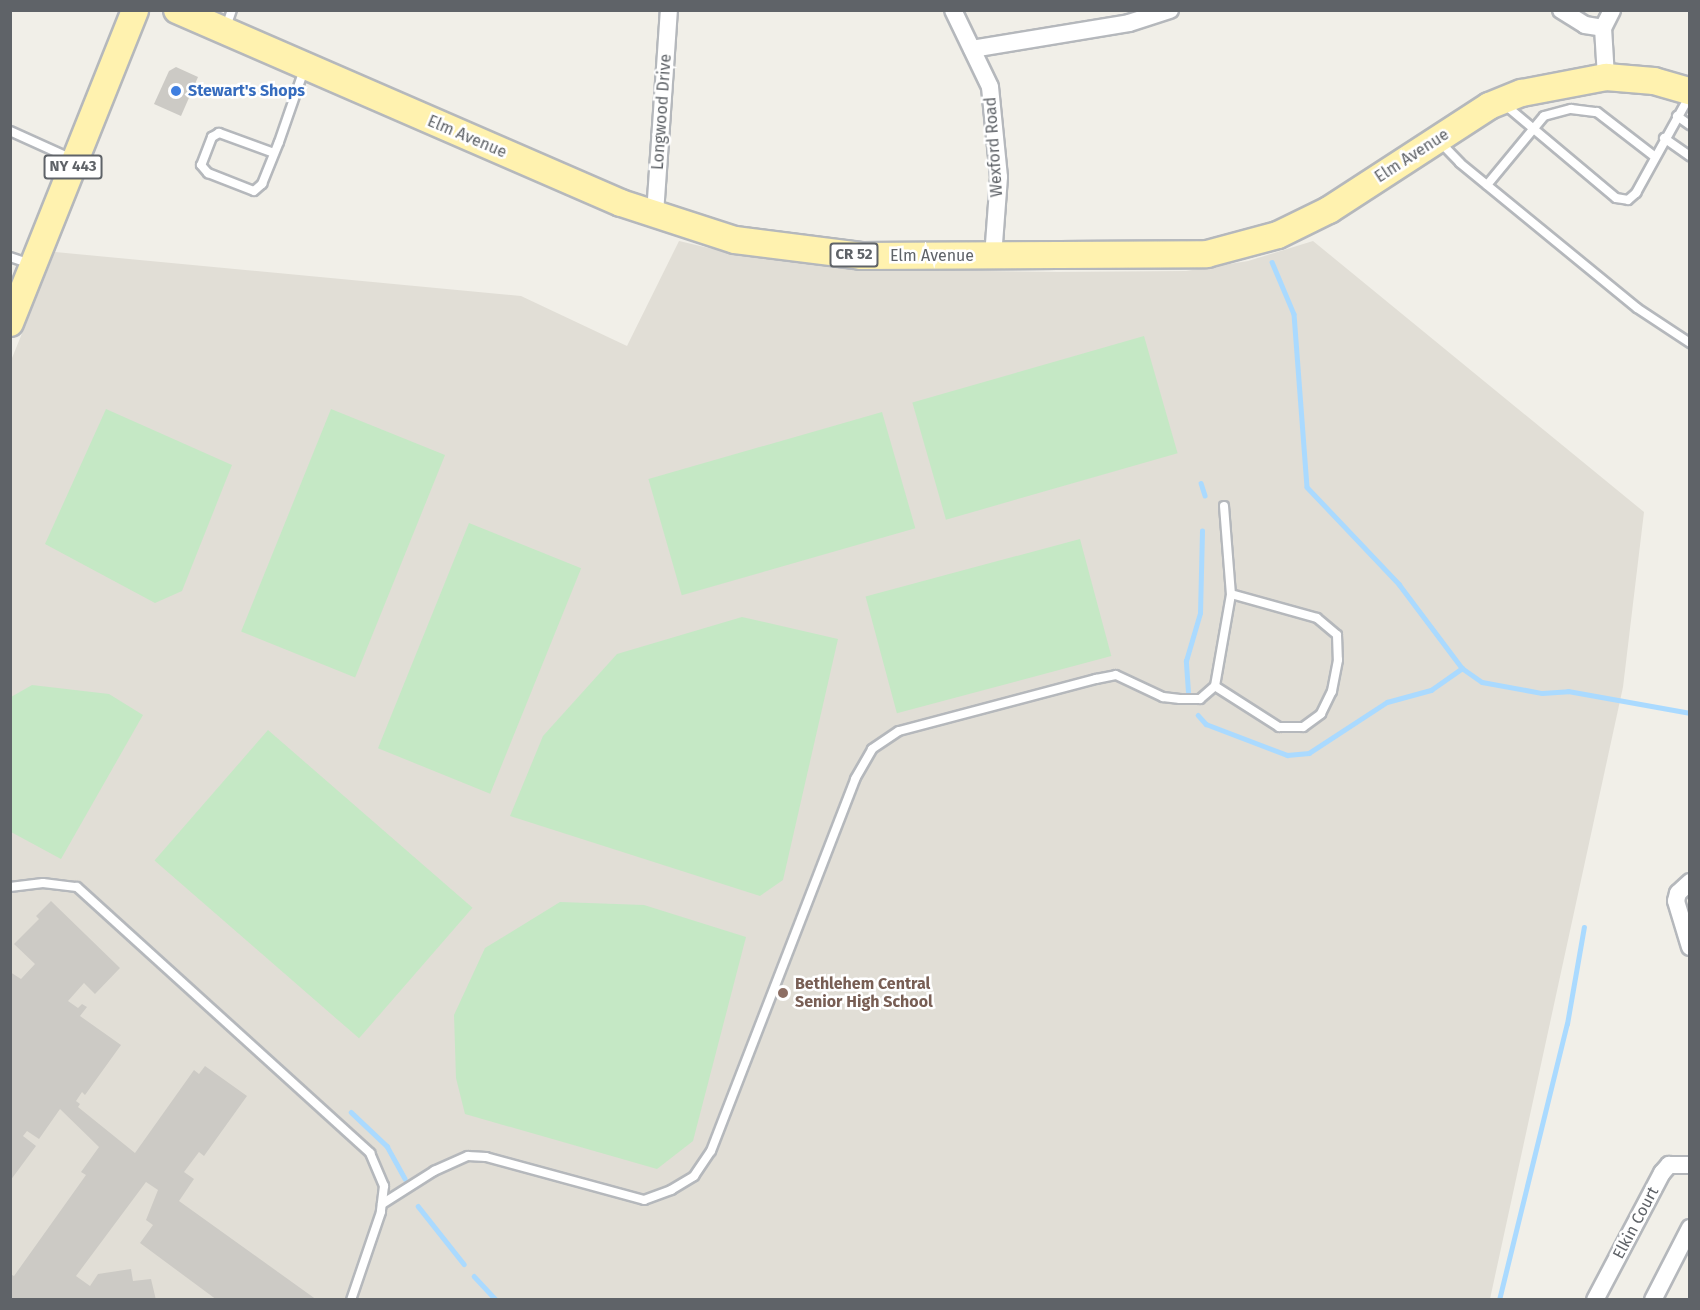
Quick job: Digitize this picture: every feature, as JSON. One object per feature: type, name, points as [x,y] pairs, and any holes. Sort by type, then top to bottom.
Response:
[{"type":"main road","name":"NY 443","points":[[10,323],[22,262],[75,160],[135,10]]},
{"type":"main road","name":"Elm Avenue","points":[[177,10],[229,21],[305,66],[621,203],[735,240],[861,256],[1154,258],[1207,255],[1243,247],[1329,210],[1437,139],[1501,101],[1547,87],[1606,77],[1654,81],[1689,93]]},
{"type":"street","name":"Longwood Drive","points":[[655,214],[669,10]]},
{"type":"street","name":"Wexford Road","points":[[953,10],[956,23],[972,49],[990,87],[999,177],[993,256]]},
{"type":"street","points":[[972,49],[1129,23],[1170,10]]},
{"type":"street","points":[[1562,10],[1585,25],[1603,28]]},
{"type":"street","points":[[1606,77],[1603,28],[1612,10]]},
{"type":"street","points":[[1689,882],[1678,893],[1676,901],[1689,947]]},
{"type":"street","name":"Elkin Court","points":[[1595,1299],[1662,1173],[1668,1165],[1689,1164]]},
{"type":"street","points":[[1653,1299],[1689,1228]]},
{"type":"lane","points":[[274,153],[219,133],[212,138],[201,165],[208,173],[254,191],[262,184],[274,153],[305,66]]},
{"type":"lane","points":[[1501,101],[1616,198],[1628,200],[1636,193],[1689,93]]},
{"type":"lane","points":[[1487,185],[1544,116],[1571,109],[1597,112],[1654,156]]},
{"type":"lane","points":[[1677,116],[1689,125]]},
{"type":"lane","points":[[10,131],[75,160]]},
{"type":"lane","points":[[1664,138],[1689,156]]},
{"type":"lane","points":[[1437,139],[1487,185],[1637,308],[1689,343]]},
{"type":"lane","points":[[382,1204],[444,1166],[468,1156],[486,1157],[644,1200],[670,1190],[694,1176],[711,1151],[855,779],[872,749],[899,731],[1116,675],[1163,697],[1200,699],[1215,686],[1231,594],[1224,506]]},
{"type":"lane","points":[[1215,686],[1279,726],[1303,727],[1321,714],[1332,691],[1338,660],[1337,635],[1317,618],[1231,594]]},
{"type":"lane","points":[[10,887],[43,883],[77,887],[370,1153],[384,1186],[382,1204],[351,1299]]},
{"type":"shaded area","name":"Bethlehem Central Senior High School","points":[[679,241],[743,256],[849,269],[1058,272],[1186,271],[1248,261],[1313,241],[1644,512],[1623,687],[1490,1299],[11,1299],[10,363],[55,252],[521,296],[627,346]]},
{"type":"green space","points":[[1144,336],[1178,453],[946,520],[912,402]]},
{"type":"green space","points":[[106,409],[232,465],[182,591],[155,603],[45,544]]},
{"type":"green space","points":[[331,409],[445,455],[355,678],[241,632]]},
{"type":"green space","points":[[882,412],[915,528],[682,595],[648,479]]},
{"type":"green space","points":[[469,523],[581,568],[490,794],[378,748]]},
{"type":"green space","points":[[1080,539],[1111,656],[897,713],[866,596]]},
{"type":"green space","points":[[742,617],[838,639],[783,880],[760,896],[510,816],[543,736],[617,654]]},
{"type":"green space","points":[[32,685],[109,694],[143,715],[61,859],[11,832],[11,697]]},
{"type":"green space","points":[[268,730],[473,908],[359,1038],[155,861]]},
{"type":"green space","points":[[560,902],[644,905],[746,937],[693,1141],[657,1169],[465,1114],[456,1078],[454,1015],[485,948]]},
{"type":"building","name":"Stewart's Shops","points":[[176,67],[198,77],[181,116],[154,104],[169,71]]},
{"type":"building","points":[[51,901],[120,968],[95,994],[84,983],[68,1001],[78,1008],[82,1004],[87,1007],[80,1016],[121,1045],[85,1095],[82,1092],[76,1101],[80,1104],[78,1107],[135,1153],[194,1070],[199,1074],[205,1066],[247,1096],[204,1156],[199,1152],[184,1172],[194,1179],[179,1201],[317,1300],[217,1300],[140,1243],[153,1225],[146,1220],[158,1190],[146,1182],[76,1276],[90,1286],[98,1274],[131,1269],[133,1281],[151,1279],[156,1300],[10,1300],[10,1274],[14,1276],[86,1175],[81,1172],[99,1147],[60,1109],[39,1139],[27,1131],[23,1136],[36,1146],[10,1181],[10,972],[21,979],[35,964],[14,944],[39,919],[36,916]]},
{"type":"waterway","points":[[1272,262],[1294,314],[1307,487],[1399,584],[1462,668],[1482,682],[1542,693],[1568,691],[1690,713]]},
{"type":"waterway","points":[[1201,483],[1205,495]]},
{"type":"waterway","points":[[1188,692],[1186,661],[1200,613],[1202,531]]},
{"type":"waterway","points":[[1198,715],[1206,724],[1287,755],[1309,753],[1387,702],[1431,690],[1462,668]]},
{"type":"waterway","points":[[1499,1300],[1567,1024],[1584,927]]},
{"type":"waterway","points":[[351,1112],[387,1146],[405,1178]]},
{"type":"waterway","points":[[418,1206],[464,1264]]},
{"type":"waterway","points":[[474,1276],[496,1300]]},
{"type":"place","name":"Stewart's Shops","points":[[176,91]]},
{"type":"place","name":"Bethlehem Central Senior High School","points":[[783,993]]}]
